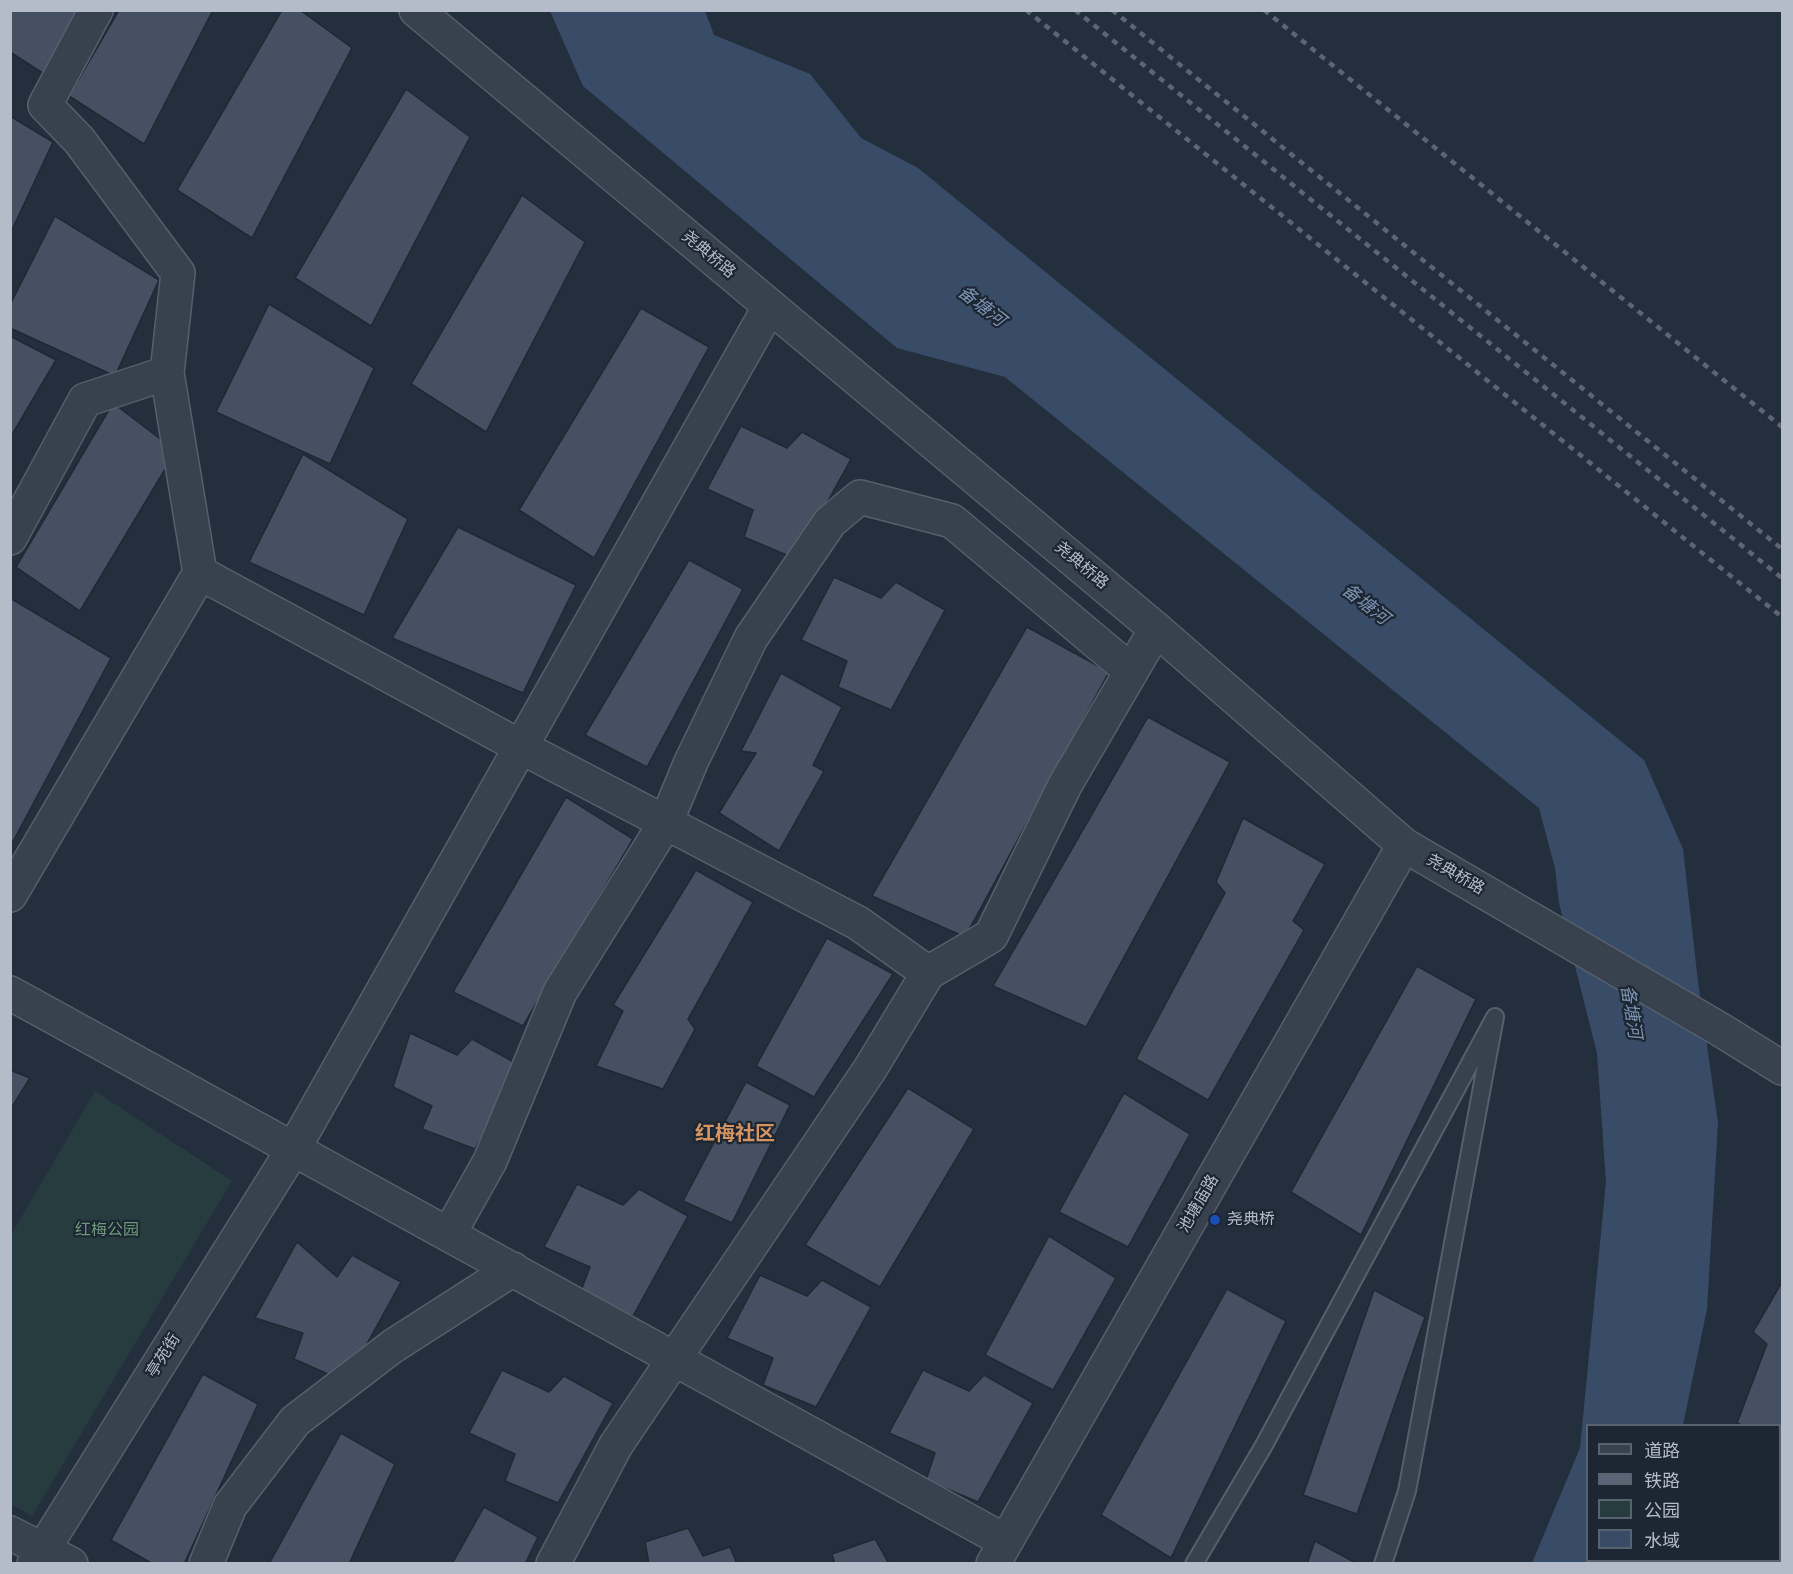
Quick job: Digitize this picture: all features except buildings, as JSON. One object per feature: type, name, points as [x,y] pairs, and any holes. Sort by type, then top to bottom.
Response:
[{"type":"street","points":[[10,896],[201,573],[167,373],[178,273],[79,140],[45,105],[96,10]]},
{"type":"street","name":"尧典桥路","points":[[416,10],[1156,629],[1404,845],[1540,923],[1782,1068]]},
{"type":"street","name":"亭苑街","points":[[49,1559],[294,1148],[770,306]]},
{"type":"street","points":[[10,538],[85,400],[167,373]]},
{"type":"street","points":[[449,1234],[490,1161],[560,992],[666,822],[691,762],[751,638],[830,522],[860,497],[952,521],[1131,671]]},
{"type":"street","points":[[201,573],[521,747],[858,923],[928,973]]},
{"type":"street","points":[[553,1563],[616,1444],[870,1069],[928,973],[990,936],[1065,785],[1156,629]]},
{"type":"street","name":"池塘庙路","points":[[999,1552],[1404,845]]},
{"type":"street","points":[[10,993],[675,1358],[999,1552]]},
{"type":"street","points":[[206,1563],[230,1506],[295,1421],[393,1346],[513,1269]]},
{"type":"street","points":[[10,1533],[49,1559]]},
{"type":"lane","points":[[1194,1563],[1269,1436],[1494,1017],[1407,1491],[1383,1563]]},
{"type":"green space","name":"红梅公园","points":[[95,1091],[232,1181],[32,1516],[11,1504],[11,1235]]},
{"type":"water","name":"备塘河","points":[[550,11],[705,11],[714,35],[810,74],[861,138],[918,168],[1644,760],[1683,849],[1698,982],[1718,1123],[1707,1309],[1683,1424],[1586,1424],[1586,1562],[1650,1563],[1532,1563],[1580,1448],[1606,1182],[1597,1053],[1559,903],[1555,868],[1539,808],[1005,377],[897,348],[583,86]]},
{"type":"railway","points":[[1026,10],[1782,617]]},
{"type":"railway","points":[[1075,10],[1782,578]]},
{"type":"railway","points":[[1112,10],[1782,549]]},
{"type":"railway","points":[[1264,10],[1782,427]]},
{"type":"place","name":"尧典桥","points":[[1215,1220]]},
{"type":"district","name":"红梅社区","points":[[735,1135]]}]
